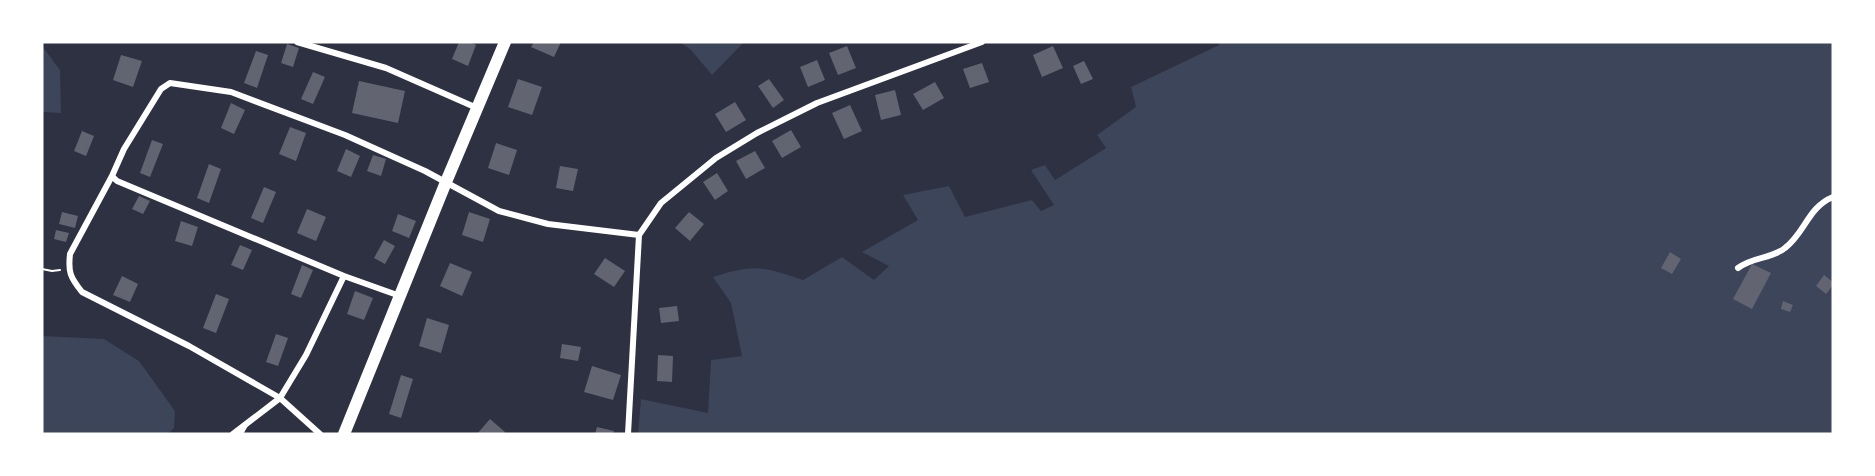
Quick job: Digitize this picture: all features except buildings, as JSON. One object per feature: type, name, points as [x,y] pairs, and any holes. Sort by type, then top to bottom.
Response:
[{"type":"main road","points":[[344,434],[505,42]]},
{"type":"street","points":[[297,42],[386,68],[477,108]]},
{"type":"street","points":[[628,434],[639,235],[661,203],[716,158],[757,133],[817,103],[982,42]]},
{"type":"street","points":[[320,434],[280,398],[189,346],[82,292],[72,280],[69,268],[70,254],[124,149],[161,89],[170,83],[231,92],[345,135],[446,182],[500,211],[548,224],[639,235]]},
{"type":"street","points":[[112,176],[117,181],[164,201],[400,297]]},
{"type":"street","points":[[1738,268],[1747,262],[1770,256],[1785,248],[1817,205],[1833,197]]},
{"type":"street","points":[[233,434],[280,398],[306,355],[344,276]]},
{"type":"lane","points":[[241,434],[248,422]]},
{"type":"path","points":[[42,270],[69,268]]},
{"type":"shaded area","points":[[680,42],[744,42],[712,75],[691,50]]},
{"type":"shaded area","points":[[1218,42],[1833,42],[1833,434],[638,434],[641,399],[708,413],[711,360],[742,356],[731,303],[713,277],[758,268],[803,280],[842,257],[874,280],[889,266],[862,252],[918,220],[903,195],[949,186],[965,217],[1032,200],[1041,211],[1054,205],[1031,170],[1045,165],[1055,180],[1106,148],[1097,135],[1136,107],[1131,87],[1219,45]]},
{"type":"shaded area","points":[[42,46],[60,70],[61,113],[42,112]]},
{"type":"shaded area","points":[[42,336],[104,339],[139,361],[175,411],[174,428],[168,434],[42,434]]}]
